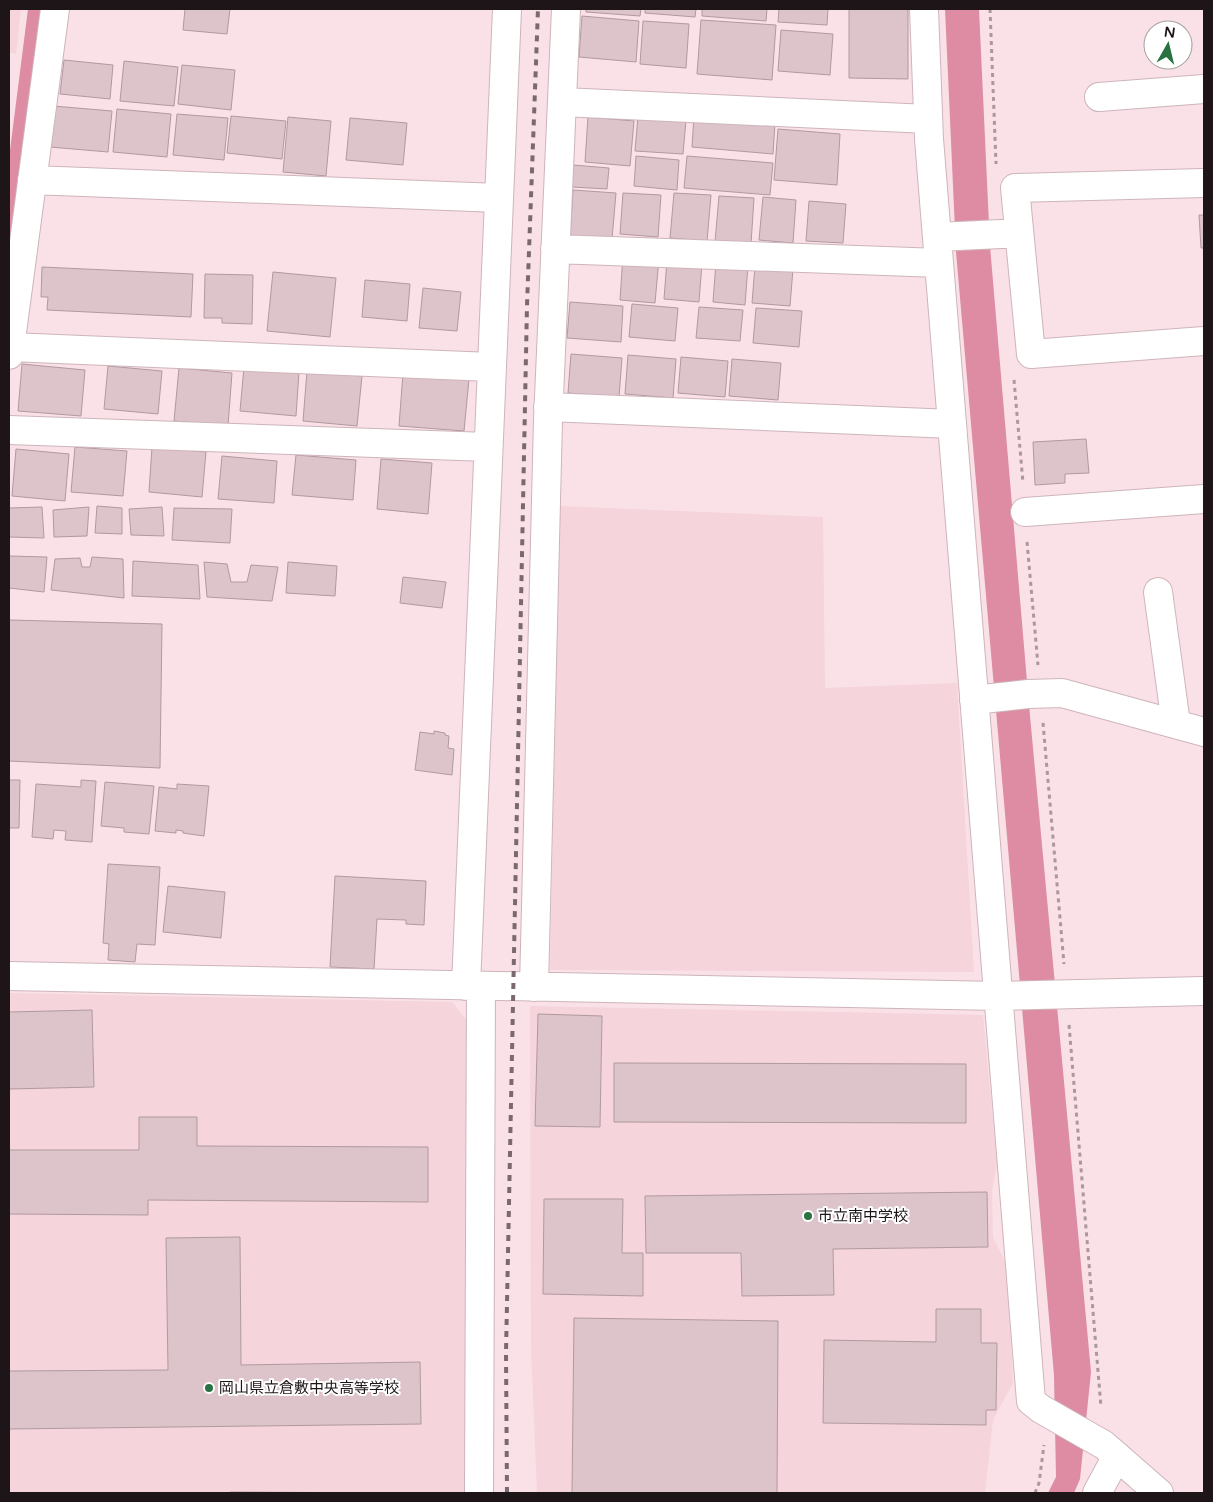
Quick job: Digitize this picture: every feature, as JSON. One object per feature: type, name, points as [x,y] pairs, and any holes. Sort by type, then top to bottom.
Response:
[{"type":"street","points":[[54,9],[9,351],[492,367]]},
{"type":"street","points":[[479,1493],[473,986],[488,447],[507,9]]},
{"type":"street","points":[[534,987],[548,407],[566,9]]},
{"type":"street","points":[[924,9],[928,119],[941,246],[952,424],[984,699],[1007,996],[1031,1401],[1106,1447],[1159,1493]]},
{"type":"street","points":[[1099,97],[1204,89]]},
{"type":"street","points":[[562,102],[928,119]]},
{"type":"street","points":[[32,180],[499,198]]},
{"type":"street","points":[[1204,183],[1015,188],[1007,235],[1031,354],[1204,341]]},
{"type":"street","points":[[555,249],[941,246],[1007,235]]},
{"type":"street","points":[[548,407],[952,424]]},
{"type":"street","points":[[9,430],[488,447]]},
{"type":"street","points":[[1025,512],[1204,499]]},
{"type":"street","points":[[1158,592],[1176,724]]},
{"type":"street","points":[[984,699],[1062,693],[1204,732]]},
{"type":"street","points":[[9,976],[1007,996],[1204,991]]},
{"type":"street","points":[[1097,1493],[1106,1447]]},
{"type":"path","points":[[990,9],[996,171]]},
{"type":"path","points":[[1013,373],[1025,512],[1034,694],[1106,1447]]},
{"type":"path","points":[[1035,1493],[1039,1483],[1045,1436],[1045,1411]]},
{"type":"shaded area","points":[[9,9],[21,9],[16,54],[9,52]]},
{"type":"shaded area","points":[[28,9],[41,9],[9,252],[9,158]]},
{"type":"shaded area","points":[[945,9],[979,9],[990,246],[1029,705],[1091,1372],[1080,1479],[1074,1493],[1048,1493],[1056,1477],[1054,1375],[956,252]]},
{"type":"shaded area","points":[[560,506],[823,517],[825,688],[957,683],[974,972],[550,970]]},
{"type":"shaded area","points":[[9,993],[452,1002],[471,1025],[469,1493],[9,1493],[9,1429],[421,1424],[420,1363],[241,1365],[240,1237],[166,1238],[168,1370],[9,1371],[9,1214],[148,1215],[148,1200],[427,1202],[427,1147],[197,1146],[197,1117],[139,1150],[9,1150],[9,1089],[94,1086],[92,1010],[9,1012]]},
{"type":"shaded area","points":[[530,1006],[983,1015],[997,1164],[992,1191],[993,1237],[1007,1266],[1013,1383],[993,1420],[985,1493],[777,1493],[778,1321],[574,1318],[572,1493],[537,1493],[531,1347]],"holes":[[[538,1014],[602,1016],[600,1127]],[[614,1063],[965,1064],[966,1123],[614,1122]],[[987,1193],[987,1247],[833,1249],[834,1295],[742,1296],[741,1253],[646,1253],[645,1196]],[[544,1199],[623,1199],[622,1253],[643,1253],[643,1296],[543,1294]],[[936,1309],[981,1309],[981,1343],[997,1344],[996,1410],[986,1410],[986,1425],[823,1423],[824,1340],[936,1342]]]},
{"type":"building","points":[[185,9],[230,9],[227,34],[183,30]]},
{"type":"building","points":[[586,9],[641,9],[640,16],[586,12]]},
{"type":"building","points":[[645,9],[696,9],[695,17],[645,13]]},
{"type":"building","points":[[702,9],[767,9],[766,21],[702,16]]},
{"type":"building","points":[[779,9],[828,9],[827,25],[778,22]]},
{"type":"building","points":[[849,9],[908,9],[908,79],[849,78]]},
{"type":"building","points":[[582,16],[639,21],[636,62],[579,57]]},
{"type":"building","points":[[701,20],[776,25],[772,80],[697,74]]},
{"type":"building","points":[[643,21],[689,24],[686,68],[640,64]]},
{"type":"building","points":[[781,30],[833,34],[830,75],[778,71]]},
{"type":"building","points":[[64,60],[113,65],[110,99],[60,94]]},
{"type":"building","points":[[124,61],[178,67],[174,106],[120,101]]},
{"type":"building","points":[[182,65],[235,70],[231,110],[178,104]]},
{"type":"building","points":[[53,106],[112,111],[108,152],[50,147]]},
{"type":"building","points":[[117,109],[171,114],[167,157],[113,152]]},
{"type":"building","points":[[177,114],[228,118],[224,160],[173,155]]},
{"type":"building","points":[[694,115],[775,122],[773,154],[692,147]]},
{"type":"building","points":[[231,116],[286,121],[282,159],[227,153]]},
{"type":"building","points":[[638,116],[686,120],[683,154],[635,151]]},
{"type":"building","points":[[288,117],[331,121],[326,176],[283,172]]},
{"type":"building","points":[[588,117],[634,121],[630,166],[585,162]]},
{"type":"building","points":[[350,118],[407,123],[403,165],[346,160]]},
{"type":"building","points":[[778,129],[840,134],[837,185],[774,180]]},
{"type":"building","points":[[636,156],[679,160],[677,190],[634,186]]},
{"type":"building","points":[[687,156],[773,163],[770,195],[684,188]]},
{"type":"building","points":[[573,165],[609,168],[607,189],[572,187]]},
{"type":"building","points":[[573,190],[616,193],[612,239],[570,236]]},
{"type":"building","points":[[623,193],[661,195],[658,237],[620,234]]},
{"type":"building","points":[[674,193],[711,195],[707,241],[670,238]]},
{"type":"building","points":[[719,196],[754,198],[751,244],[715,242]]},
{"type":"building","points":[[763,197],[796,200],[793,243],[759,240]]},
{"type":"building","points":[[809,201],[846,204],[843,243],[806,241]]},
{"type":"building","points":[[1199,215],[1204,215],[1204,248],[1201,248]]},
{"type":"building","points":[[623,255],[659,258],[655,303],[620,300]]},
{"type":"building","points":[[667,260],[702,263],[699,302],[664,299]]},
{"type":"building","points":[[716,262],[748,265],[745,305],[713,302]]},
{"type":"building","points":[[755,266],[793,269],[790,306],[752,303]]},
{"type":"building","points":[[42,267],[193,274],[191,317],[47,310],[48,297],[41,297]]},
{"type":"building","points":[[273,272],[336,278],[330,337],[267,331]]},
{"type":"building","points":[[205,274],[253,275],[252,324],[222,323],[222,318],[204,318]]},
{"type":"building","points":[[365,280],[410,284],[407,321],[362,317]]},
{"type":"building","points":[[423,288],[461,292],[457,331],[419,328]]},
{"type":"building","points":[[570,302],[623,306],[621,342],[567,338]]},
{"type":"building","points":[[632,304],[678,308],[675,341],[629,337]]},
{"type":"building","points":[[699,307],[743,310],[740,341],[696,338]]},
{"type":"building","points":[[756,308],[802,311],[799,347],[753,343]]},
{"type":"building","points":[[571,354],[622,358],[619,397],[568,393]]},
{"type":"building","points":[[628,355],[676,359],[673,398],[625,394]]},
{"type":"building","points":[[681,357],[728,361],[725,397],[678,393]]},
{"type":"building","points":[[732,359],[781,363],[778,400],[729,396]]},
{"type":"building","points":[[22,364],[85,370],[81,416],[18,411]]},
{"type":"building","points":[[108,366],[162,371],[158,414],[104,409]]},
{"type":"building","points":[[244,367],[299,372],[296,416],[240,411]]},
{"type":"building","points":[[179,368],[232,373],[228,426],[174,421]]},
{"type":"building","points":[[307,371],[362,376],[357,426],[303,421]]},
{"type":"building","points":[[403,373],[469,379],[464,431],[399,426]]},
{"type":"building","points":[[1086,439],[1089,473],[1065,474],[1065,483],[1035,485],[1033,442]]},
{"type":"building","points":[[75,447],[127,451],[123,496],[71,492]]},
{"type":"building","points":[[152,447],[206,452],[202,497],[149,492]]},
{"type":"building","points":[[16,449],[69,454],[65,501],[12,496]]},
{"type":"building","points":[[296,455],[356,460],[353,500],[292,495]]},
{"type":"building","points":[[222,456],[277,461],[274,503],[218,499]]},
{"type":"building","points":[[381,459],[432,463],[428,514],[377,509]]},
{"type":"building","points":[[97,506],[122,508],[122,534],[95,533]]},
{"type":"building","points":[[42,507],[44,538],[9,537],[9,508]]},
{"type":"building","points":[[89,507],[87,536],[54,537],[53,510]]},
{"type":"building","points":[[162,507],[164,536],[131,535],[129,509]]},
{"type":"building","points":[[174,508],[232,509],[230,543],[172,540]]},
{"type":"building","points":[[9,556],[47,557],[44,592],[9,588]]},
{"type":"building","points":[[92,557],[123,559],[124,598],[51,590],[55,559],[80,558],[82,567],[90,567]]},
{"type":"building","points":[[133,561],[198,565],[200,599],[132,596]]},
{"type":"building","points":[[204,562],[227,564],[231,582],[247,582],[251,565],[278,567],[272,601],[207,597]]},
{"type":"building","points":[[288,562],[337,566],[335,596],[286,593]]},
{"type":"building","points":[[403,577],[446,582],[442,608],[400,603]]},
{"type":"building","points":[[9,620],[162,624],[160,768],[9,761]]},
{"type":"building","points":[[434,731],[445,733],[445,735],[449,736],[448,748],[454,749],[452,775],[415,770],[420,732],[434,734]]},
{"type":"building","points":[[9,780],[20,780],[19,828],[9,828]]},
{"type":"building","points":[[81,780],[96,781],[92,842],[65,840],[66,831],[54,830],[53,839],[32,837],[36,784],[81,787]]},
{"type":"building","points":[[105,782],[154,786],[149,834],[124,832],[124,828],[101,826]]},
{"type":"building","points":[[177,784],[209,786],[204,836],[176,830],[176,833],[155,831],[159,787],[177,789]]},
{"type":"building","points":[[108,864],[160,867],[155,945],[137,944],[135,962],[108,960],[109,944],[103,943]]},
{"type":"building","points":[[335,876],[426,881],[424,925],[406,924],[406,920],[377,919],[374,969],[330,967]]},
{"type":"building","points":[[168,886],[225,892],[221,938],[163,932]]},
{"type":"building","points":[[92,1010],[94,1087],[9,1089],[9,1012]]},
{"type":"building","points":[[538,1014],[602,1016],[600,1127],[535,1126]]},
{"type":"building","points":[[614,1063],[966,1064],[966,1123],[614,1122]]},
{"type":"building","points":[[139,1117],[197,1117],[197,1146],[428,1147],[428,1202],[148,1200],[148,1215],[9,1214],[9,1150],[139,1150]]},
{"type":"building","points":[[987,1192],[988,1247],[833,1249],[834,1295],[742,1296],[741,1253],[646,1253],[645,1196]]},
{"type":"building","points":[[544,1199],[623,1199],[622,1253],[643,1253],[643,1296],[543,1294]]},
{"type":"building","points":[[240,1237],[241,1365],[420,1362],[421,1424],[9,1429],[9,1371],[168,1370],[166,1238]]},
{"type":"building","points":[[936,1309],[981,1309],[981,1343],[997,1343],[996,1410],[986,1410],[986,1425],[823,1423],[824,1340],[936,1342]]},
{"type":"building","points":[[574,1318],[778,1321],[777,1493],[572,1493]]},
{"type":"building","points":[[230,1492],[413,1493],[230,1493]]},
{"type":"railway","points":[[507,1493],[506,1353],[527,305],[538,9]]},
{"type":"place","name":"市立南中学校","points":[[808,1216]]},
{"type":"place","name":"岡山県立倉敷中央高等学校","points":[[209,1388]]}]
